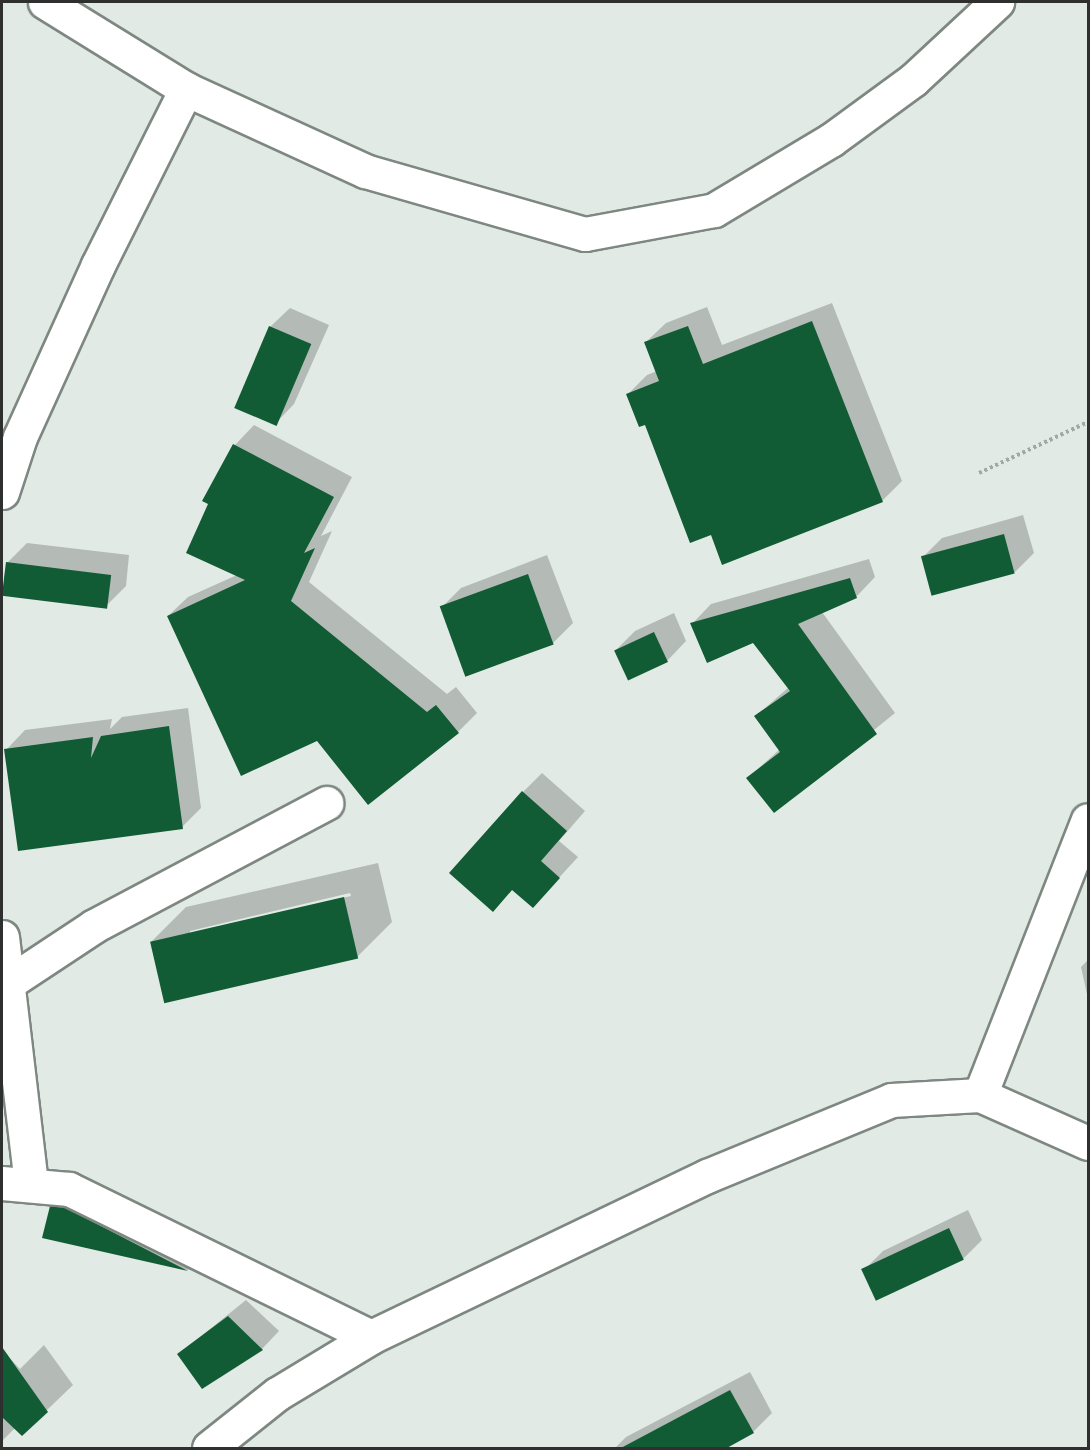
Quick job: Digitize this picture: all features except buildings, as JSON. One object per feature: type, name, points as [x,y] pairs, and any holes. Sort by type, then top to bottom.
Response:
[{"type":"street","points":[[45,2],[186,89],[365,171],[585,234],[714,210],[858,120],[912,80],[997,2]]},
{"type":"street","points":[[2,492],[20,437],[98,265],[186,89]]},
{"type":"street","points":[[8,983],[94,926],[326,803]]},
{"type":"street","points":[[980,1095],[1089,820]]},
{"type":"street","points":[[2,937],[8,983],[16,1184],[69,1189],[371,1337]]},
{"type":"street","points":[[227,1443],[277,1394],[371,1337],[707,1176],[891,1100],[980,1095],[1089,1143]]},
{"type":"path","points":[[979,473],[1089,422]]}]
